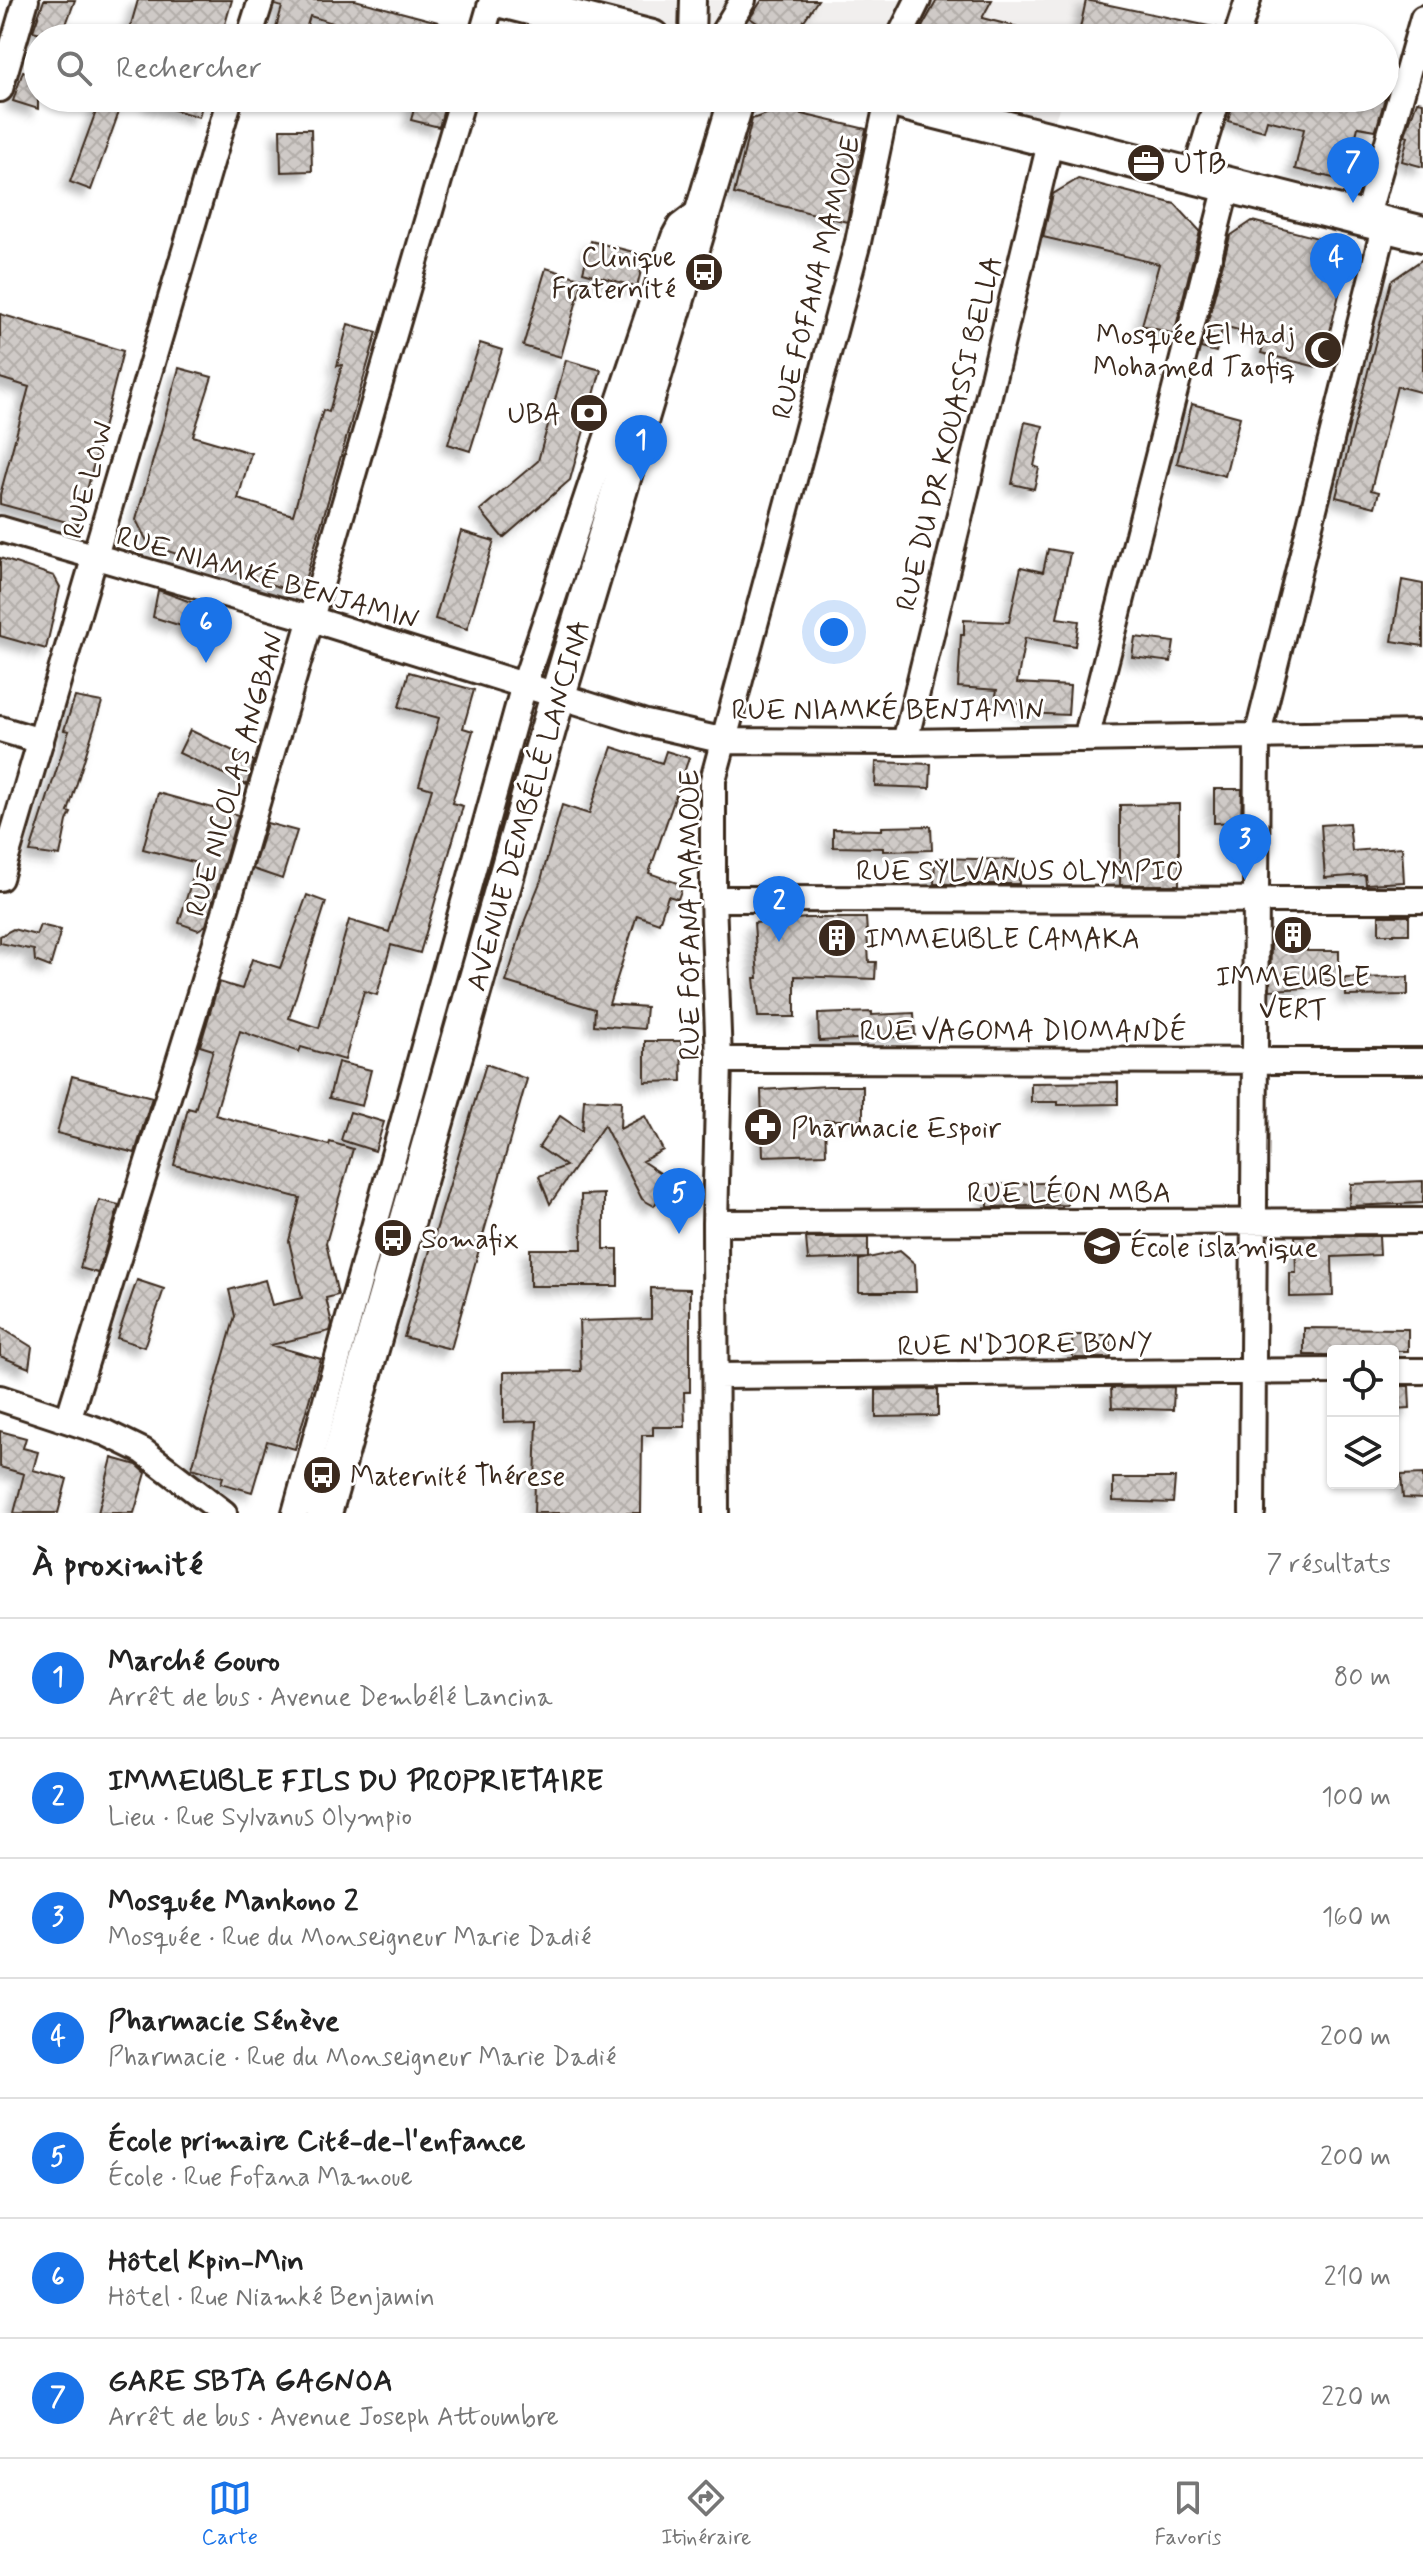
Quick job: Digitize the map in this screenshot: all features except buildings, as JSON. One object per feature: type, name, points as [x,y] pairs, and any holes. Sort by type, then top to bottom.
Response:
[{"type":"street","points":[[0,89],[26,0]]},
{"type":"street","points":[[253,24],[261,0]]},
{"type":"street","points":[[485,24],[492,0]]},
{"type":"street","points":[[502,0],[597,24]]},
{"type":"street","points":[[692,24],[693,0]]},
{"type":"street","points":[[728,24],[743,0]]},
{"type":"street","points":[[906,24],[918,0]]},
{"type":"street","points":[[1240,24],[1248,0]]},
{"type":"street","points":[[1252,1513],[1257,737],[1423,18]]},
{"type":"street","name":"RUE LOW","points":[[0,878],[226,112]]},
{"type":"street","name":"RUE NICOLAS ANGBAN","points":[[68,1420],[224,916],[459,112]]},
{"type":"street","name":"AVENUE DEMBÉLÉ LANCINA","points":[[324,1513],[558,695],[733,112]]},
{"type":"street","name":"RUE FOFANA MAMOUE","points":[[716,1513],[715,1223],[719,1060],[713,899],[713,780],[858,242],[883,112]]},
{"type":"street","points":[[942,112],[1423,234]]},
{"type":"street","points":[[1194,177],[1214,112]]},
{"type":"street","name":"RUE DU DR KOUASSI BELLA","points":[[905,742],[1051,139]]},
{"type":"street","points":[[1086,739],[1227,186]]},
{"type":"street","points":[[295,1513],[524,685],[674,237],[680,226],[707,205]]},
{"type":"street","name":"RUE NIAMKÉ BENJAMIN","points":[[0,529],[311,619],[646,723],[725,741],[905,742],[1423,733]]},
{"type":"street","points":[[0,729],[41,741]]},
{"type":"street","name":"RUE SYLVANUS OLYMPIO","points":[[713,899],[1423,900]]},
{"type":"street","name":"RUE VAGOMA DIOMANDÉ","points":[[719,1060],[1423,1061]]},
{"type":"street","name":"RUE LÉON MBA","points":[[715,1223],[1423,1221]]},
{"type":"street","name":"RUE N'DJORE BONY","points":[[717,1376],[1327,1371]]},
{"type":"street","points":[[1399,1371],[1423,1371]]},
{"type":"street","points":[[0,1398],[106,1433],[143,1451],[224,1513]]},
{"type":"shaded area","points":[[567,0],[1100,0],[1091,24],[660,24]]},
{"type":"shaded area","points":[[1003,112],[1058,112],[1053,125]]},
{"type":"place","name":"UTB","points":[[1146,163]]},
{"type":"place","name":"GARE SBTA GAGNOA","points":[[1353,203]]},
{"type":"place","name":"Clinique Fraternité","points":[[704,272]]},
{"type":"place","name":"Pharmacie Sénève","points":[[1336,299]]},
{"type":"place","name":"Mosquée El Hadj Mohamed Taofiq","points":[[1323,350]]},
{"type":"place","name":"UBA","points":[[589,413]]},
{"type":"place","name":"Marché Gouro","points":[[641,481]]},
{"type":"place","name":"Hôtel Kpin-Min","points":[[206,663]]},
{"type":"place","name":"Mosquée Mankono 2","points":[[1245,880]]},
{"type":"place","name":"IMMEUBLE VERT","points":[[1293,935]]},
{"type":"place","name":"IMMEUBLE CAMAKA","points":[[837,938]]},
{"type":"place","name":"IMMEUBLE FILS DU PROPRIETAIRE","points":[[779,942]]},
{"type":"place","name":"Pharmacie Espoir","points":[[763,1127]]},
{"type":"place","name":"École primaire Cité-de-l'enfance","points":[[679,1234]]},
{"type":"place","name":"Somafix","points":[[393,1238]]},
{"type":"place","name":"École islamique","points":[[1102,1246]]},
{"type":"place","name":"Maternité Thérese","points":[[322,1475]]}]
